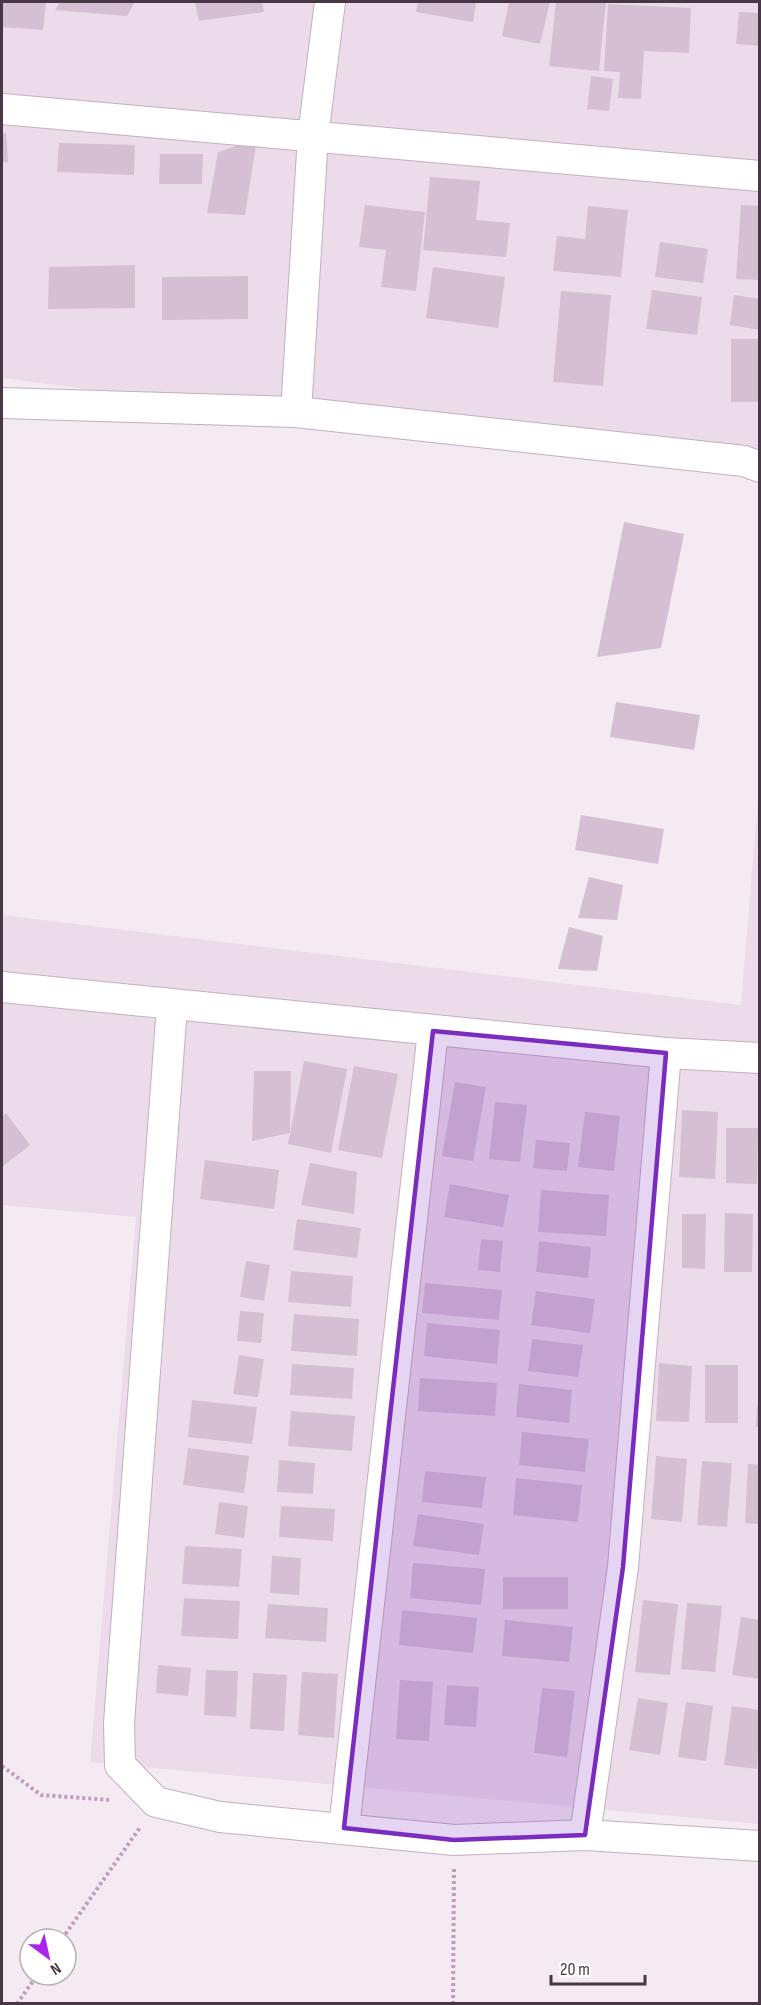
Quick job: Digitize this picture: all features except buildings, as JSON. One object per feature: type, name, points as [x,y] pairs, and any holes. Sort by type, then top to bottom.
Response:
[{"type":"street","points":[[296,412],[313,136],[330,2]]},
{"type":"street","points":[[2,109],[759,176]]},
{"type":"street","points":[[2,403],[296,412],[744,461],[759,466]]},
{"type":"street","points":[[2,987],[172,1006],[666,1053],[759,1052]]},
{"type":"street","points":[[172,1006],[119,1723],[120,1765],[156,1802],[220,1817],[454,1840],[585,1835],[759,1846]]},
{"type":"street","points":[[344,1828],[433,1031]]},
{"type":"street","points":[[585,1835],[623,1567],[666,1053]]},
{"type":"path","points":[[2,1766],[41,1795],[156,1802]]},
{"type":"path","points":[[70,1927],[156,1802]]},
{"type":"path","points":[[453,2004],[454,1840]]},
{"type":"path","points":[[17,2004],[29,1987]]},
{"type":"highlighted area","points":[[433,1031],[666,1053],[623,1567],[585,1835],[454,1840],[344,1828]]},
{"type":"shaded area","points":[[2,2],[759,2],[759,476],[2,378]]},
{"type":"shaded area","points":[[759,787],[759,1824],[90,1762],[136,1217],[2,1205],[2,915],[741,1005]]}]
